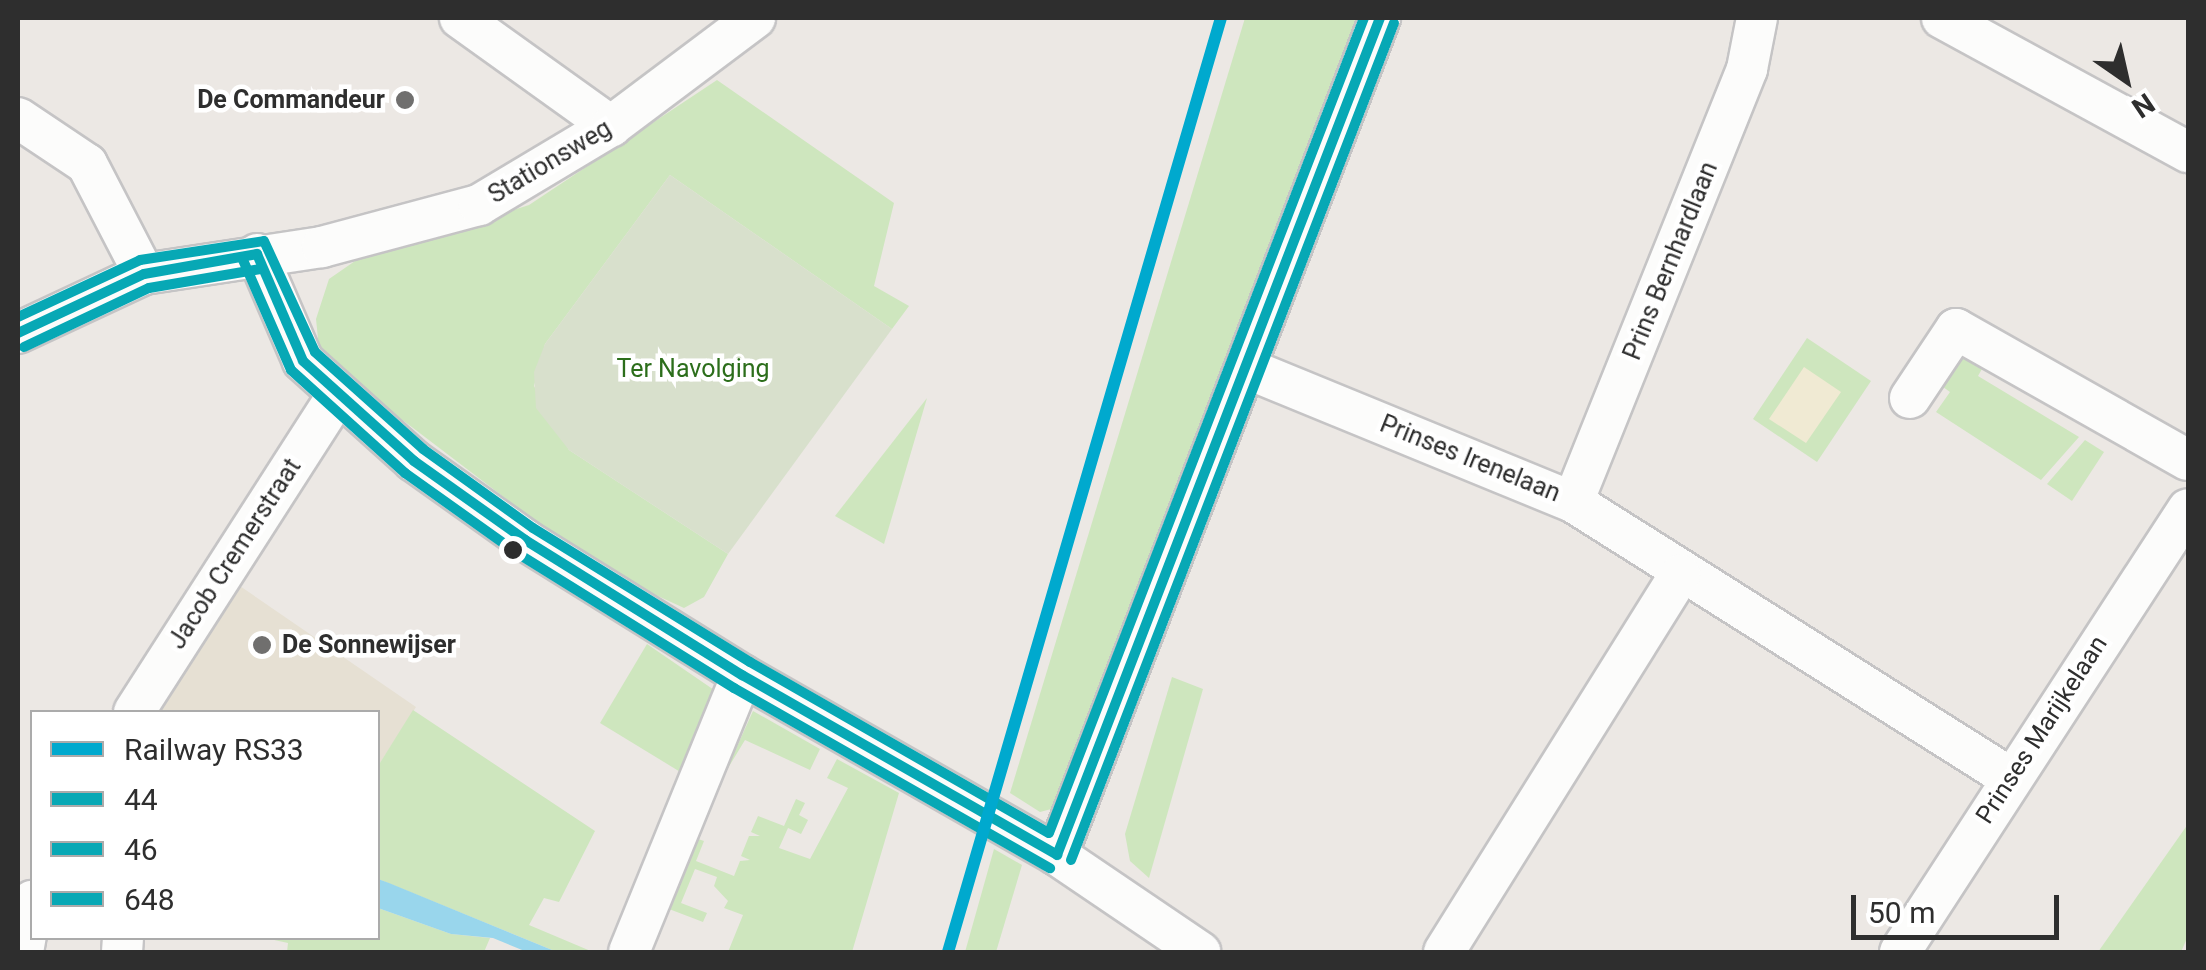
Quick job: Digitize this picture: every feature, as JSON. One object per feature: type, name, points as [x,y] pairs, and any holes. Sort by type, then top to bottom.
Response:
[{"type":"street","points":[[460,18],[611,126]]},
{"type":"street","name":"Stationsweg","points":[[18,333],[144,274],[322,246],[479,205],[611,126],[755,18]]},
{"type":"street","points":[[1057,855],[1380,18]]},
{"type":"street","name":"Prins Bernhardlaan","points":[[1574,502],[1747,69],[1757,18]]},
{"type":"street","points":[[1942,18],[2188,152]]},
{"type":"street","points":[[18,118],[88,164],[144,274]]},
{"type":"street","points":[[257,254],[288,340],[336,396],[524,540],[742,675],[1057,855],[1200,952]]},
{"type":"street","points":[[1910,398],[1956,329],[2188,460]]},
{"type":"street","name":"Prinses Irenelaan","points":[[1246,368],[1574,502],[1680,575],[2009,777]]},
{"type":"street","name":"Jacob Cremerstraat","points":[[135,710],[336,396]]},
{"type":"street","name":"Prinses Marijkelaan","points":[[1900,952],[2009,777],[2188,509]]},
{"type":"street","points":[[1444,952],[1680,575]]},
{"type":"street","points":[[629,952],[742,675]]},
{"type":"street","points":[[23,952],[30,912]]},
{"type":"shaded area","name":"De Sonnewijser","points":[[237,584],[416,707],[380,763],[380,710],[156,710]]},
{"type":"green space","points":[[1245,18],[1362,18],[1055,808],[1040,812],[1010,793]]},
{"type":"green space","points":[[717,80],[894,203],[874,286],[909,306],[892,329],[670,175],[545,344],[534,386],[569,450],[728,554],[704,597],[684,608],[597,568],[371,396],[319,348],[316,319],[329,279],[355,261],[529,205]]},
{"type":"green space","name":"Ter Navolging","points":[[670,175],[892,329],[728,554],[569,450],[536,408],[534,372],[545,344]]},
{"type":"green space","points":[[1807,338],[1871,381],[1817,462],[1753,419]]},
{"type":"green space","points":[[1952,353],[1988,358],[1978,376],[2079,437],[2041,480],[1936,412],[1950,392],[1932,379]]},
{"type":"green space","points":[[927,398],[884,544],[835,516]]},
{"type":"green space","points":[[2085,440],[2104,452],[2072,501],[2047,484]]},
{"type":"green space","points":[[647,644],[717,692],[682,773],[600,723]]},
{"type":"green space","points":[[1172,677],[1203,689],[1149,878],[1130,861],[1125,834]]},
{"type":"green space","points":[[413,710],[595,831],[559,902],[544,898],[529,925],[593,952],[557,952],[380,880],[380,763]]},
{"type":"green space","points":[[753,711],[820,749],[810,770],[745,740],[725,773]]},
{"type":"green space","points":[[837,759],[899,793],[852,952],[728,952],[743,915],[724,908],[728,901],[714,886],[717,877],[695,869],[681,903],[707,913],[703,922],[669,909],[698,839],[704,841],[696,861],[734,876],[740,861],[750,860],[741,856],[749,836],[760,836],[751,832],[758,816],[784,826],[796,799],[805,803],[799,815],[808,820],[801,834],[788,828],[779,848],[810,859],[848,788],[827,778]]},
{"type":"green space","points":[[2188,824],[2188,936],[2181,952],[2098,952]]},
{"type":"green space","points":[[994,849],[1022,865],[996,952],[965,952]]},
{"type":"green space","points":[[380,909],[451,934],[490,938],[484,952],[287,952],[288,943],[274,940],[380,940]]},
{"type":"sand","points":[[1804,367],[1841,392],[1806,443],[1769,419]]},
{"type":"water","points":[[380,880],[557,952],[527,952],[493,938],[451,934],[380,909]]},
{"type":"rail line","name":"RS33","points":[[948,952],[1221,18]]},
{"type":"transit line","name":"648","points":[[18,317],[140,260],[264,241],[315,352],[423,449],[533,528],[750,662],[1049,833],[1364,18]]},
{"type":"transit line","name":"44","points":[[1057,855],[1380,18]]},
{"type":"transit line","name":"46","points":[[1071,860],[1394,23]]},
{"type":"transit line","name":"44","points":[[257,254],[303,361],[414,461],[525,540],[742,675],[1057,855]]},
{"type":"transit line","name":"44","points":[[18,333],[144,274],[257,254]]},
{"type":"transit line","name":"46","points":[[243,260],[291,370],[405,473],[517,553],[734,688],[1050,868]]},
{"type":"transit line","name":"46","points":[[24,347],[149,288],[260,269]]},
{"type":"place","name":"De Commandeur","points":[[405,100]]},
{"type":"place","name":"De Sonnewijser","points":[[262,645]]}]
